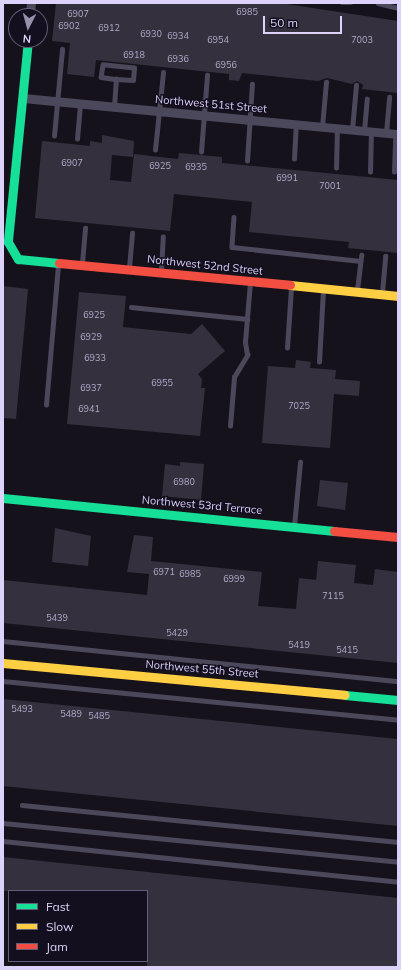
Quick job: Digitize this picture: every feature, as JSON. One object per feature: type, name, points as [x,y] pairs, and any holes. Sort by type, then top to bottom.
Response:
[{"type":"street","points":[[22,98],[27,48]]},
{"type":"street","name":"Northwest 51st Street","points":[[22,98],[393,133]]},
{"type":"street","name":"Northwest 52nd Street","points":[[22,98],[8,242],[12,253],[18,259],[398,296]]},
{"type":"street","name":"Northwest 53rd Terrace","points":[[3,498],[398,536]]},
{"type":"street","name":"Northwest 55th Street","points":[[3,663],[398,700]]},
{"type":"lane","points":[[342,3],[351,3]]},
{"type":"lane","points":[[378,3],[398,8]]},
{"type":"lane","points":[[54,136],[62,49]]},
{"type":"lane","points":[[103,65],[134,68],[133,80],[116,79],[101,77],[103,65]]},
{"type":"lane","points":[[156,150],[163,72]]},
{"type":"lane","points":[[201,152],[207,75]]},
{"type":"lane","points":[[114,107],[116,79]]},
{"type":"lane","points":[[322,126],[326,82]]},
{"type":"lane","points":[[247,161],[252,84]]},
{"type":"lane","points":[[352,130],[356,85]]},
{"type":"lane","points":[[389,97],[393,133],[394,172]]},
{"type":"lane","points":[[367,99],[367,131],[370,172]]},
{"type":"lane","points":[[77,139],[80,103]]},
{"type":"lane","points":[[294,159],[296,124]]},
{"type":"lane","points":[[336,168],[338,128]]},
{"type":"lane","points":[[234,217],[232,247],[360,261]]},
{"type":"lane","points":[[82,265],[85,228]]},
{"type":"lane","points":[[129,270],[132,233]]},
{"type":"lane","points":[[161,273],[163,237]]},
{"type":"lane","points":[[357,292],[361,255]]},
{"type":"lane","points":[[382,294],[385,256]]},
{"type":"lane","points":[[46,405],[58,262]]},
{"type":"lane","points":[[230,426],[234,377],[247,355],[247,319],[250,282]]},
{"type":"lane","points":[[287,348],[291,286]]},
{"type":"lane","points":[[319,362],[323,289]]},
{"type":"lane","points":[[131,307],[247,319]]},
{"type":"lane","points":[[294,526],[300,462]]},
{"type":"lane","points":[[3,641],[398,681]]},
{"type":"lane","points":[[3,680],[398,720]]},
{"type":"lane","points":[[22,805],[398,842]]},
{"type":"lane","points":[[3,823],[398,862]]},
{"type":"lane","points":[[3,840],[398,882]]},
{"type":"building","points":[[56,3],[280,3],[398,21],[398,93],[362,89],[363,85],[357,81],[352,84],[327,78],[318,81],[242,73],[239,81],[229,80],[229,74],[96,60],[94,77],[67,74],[70,43],[52,41]]},
{"type":"building","points":[[102,135],[134,141],[133,157],[112,155],[110,180],[131,182],[134,154],[178,159],[179,153],[222,157],[222,163],[398,180],[398,253],[348,248],[349,242],[249,232],[252,202],[174,194],[170,231],[35,218],[42,141],[90,146],[90,141],[102,143]]},
{"type":"building","points":[[3,286],[28,289],[16,419],[3,418]]},
{"type":"building","points":[[79,292],[126,296],[123,327],[191,334],[202,324],[225,351],[198,374],[202,379],[201,388],[205,388],[200,436],[67,424]]},
{"type":"building","points":[[296,360],[311,362],[310,368],[336,370],[335,379],[360,381],[359,396],[334,394],[330,448],[262,443],[268,366],[295,368]]},
{"type":"building","points":[[180,462],[204,464],[201,500],[162,496],[165,464],[180,466]]},
{"type":"building","points":[[320,480],[348,483],[345,510],[317,506]]},
{"type":"building","points":[[55,528],[91,536],[88,566],[52,562]]},
{"type":"building","points":[[134,535],[153,537],[151,561],[262,572],[258,606],[296,609],[299,578],[316,580],[318,561],[356,565],[354,583],[373,585],[375,569],[398,572],[398,663],[3,623],[3,580],[147,595],[149,574],[127,572]]},
{"type":"building","points":[[3,699],[398,739],[398,826],[3,786]]},
{"type":"building","points":[[3,857],[398,898],[398,967],[147,967],[148,890],[3,891]]},
{"type":"traffic: fast","points":[[27,48],[8,242],[18,259],[59,263]]},
{"type":"traffic: fast","points":[[3,498],[334,531]]},
{"type":"traffic: fast","points":[[345,695],[398,700]]},
{"type":"traffic: slow","points":[[290,285],[398,296]]},
{"type":"traffic: slow","points":[[3,663],[345,695]]},
{"type":"traffic: jam","points":[[59,263],[290,285]]},
{"type":"traffic: jam","points":[[334,531],[398,537]]}]
